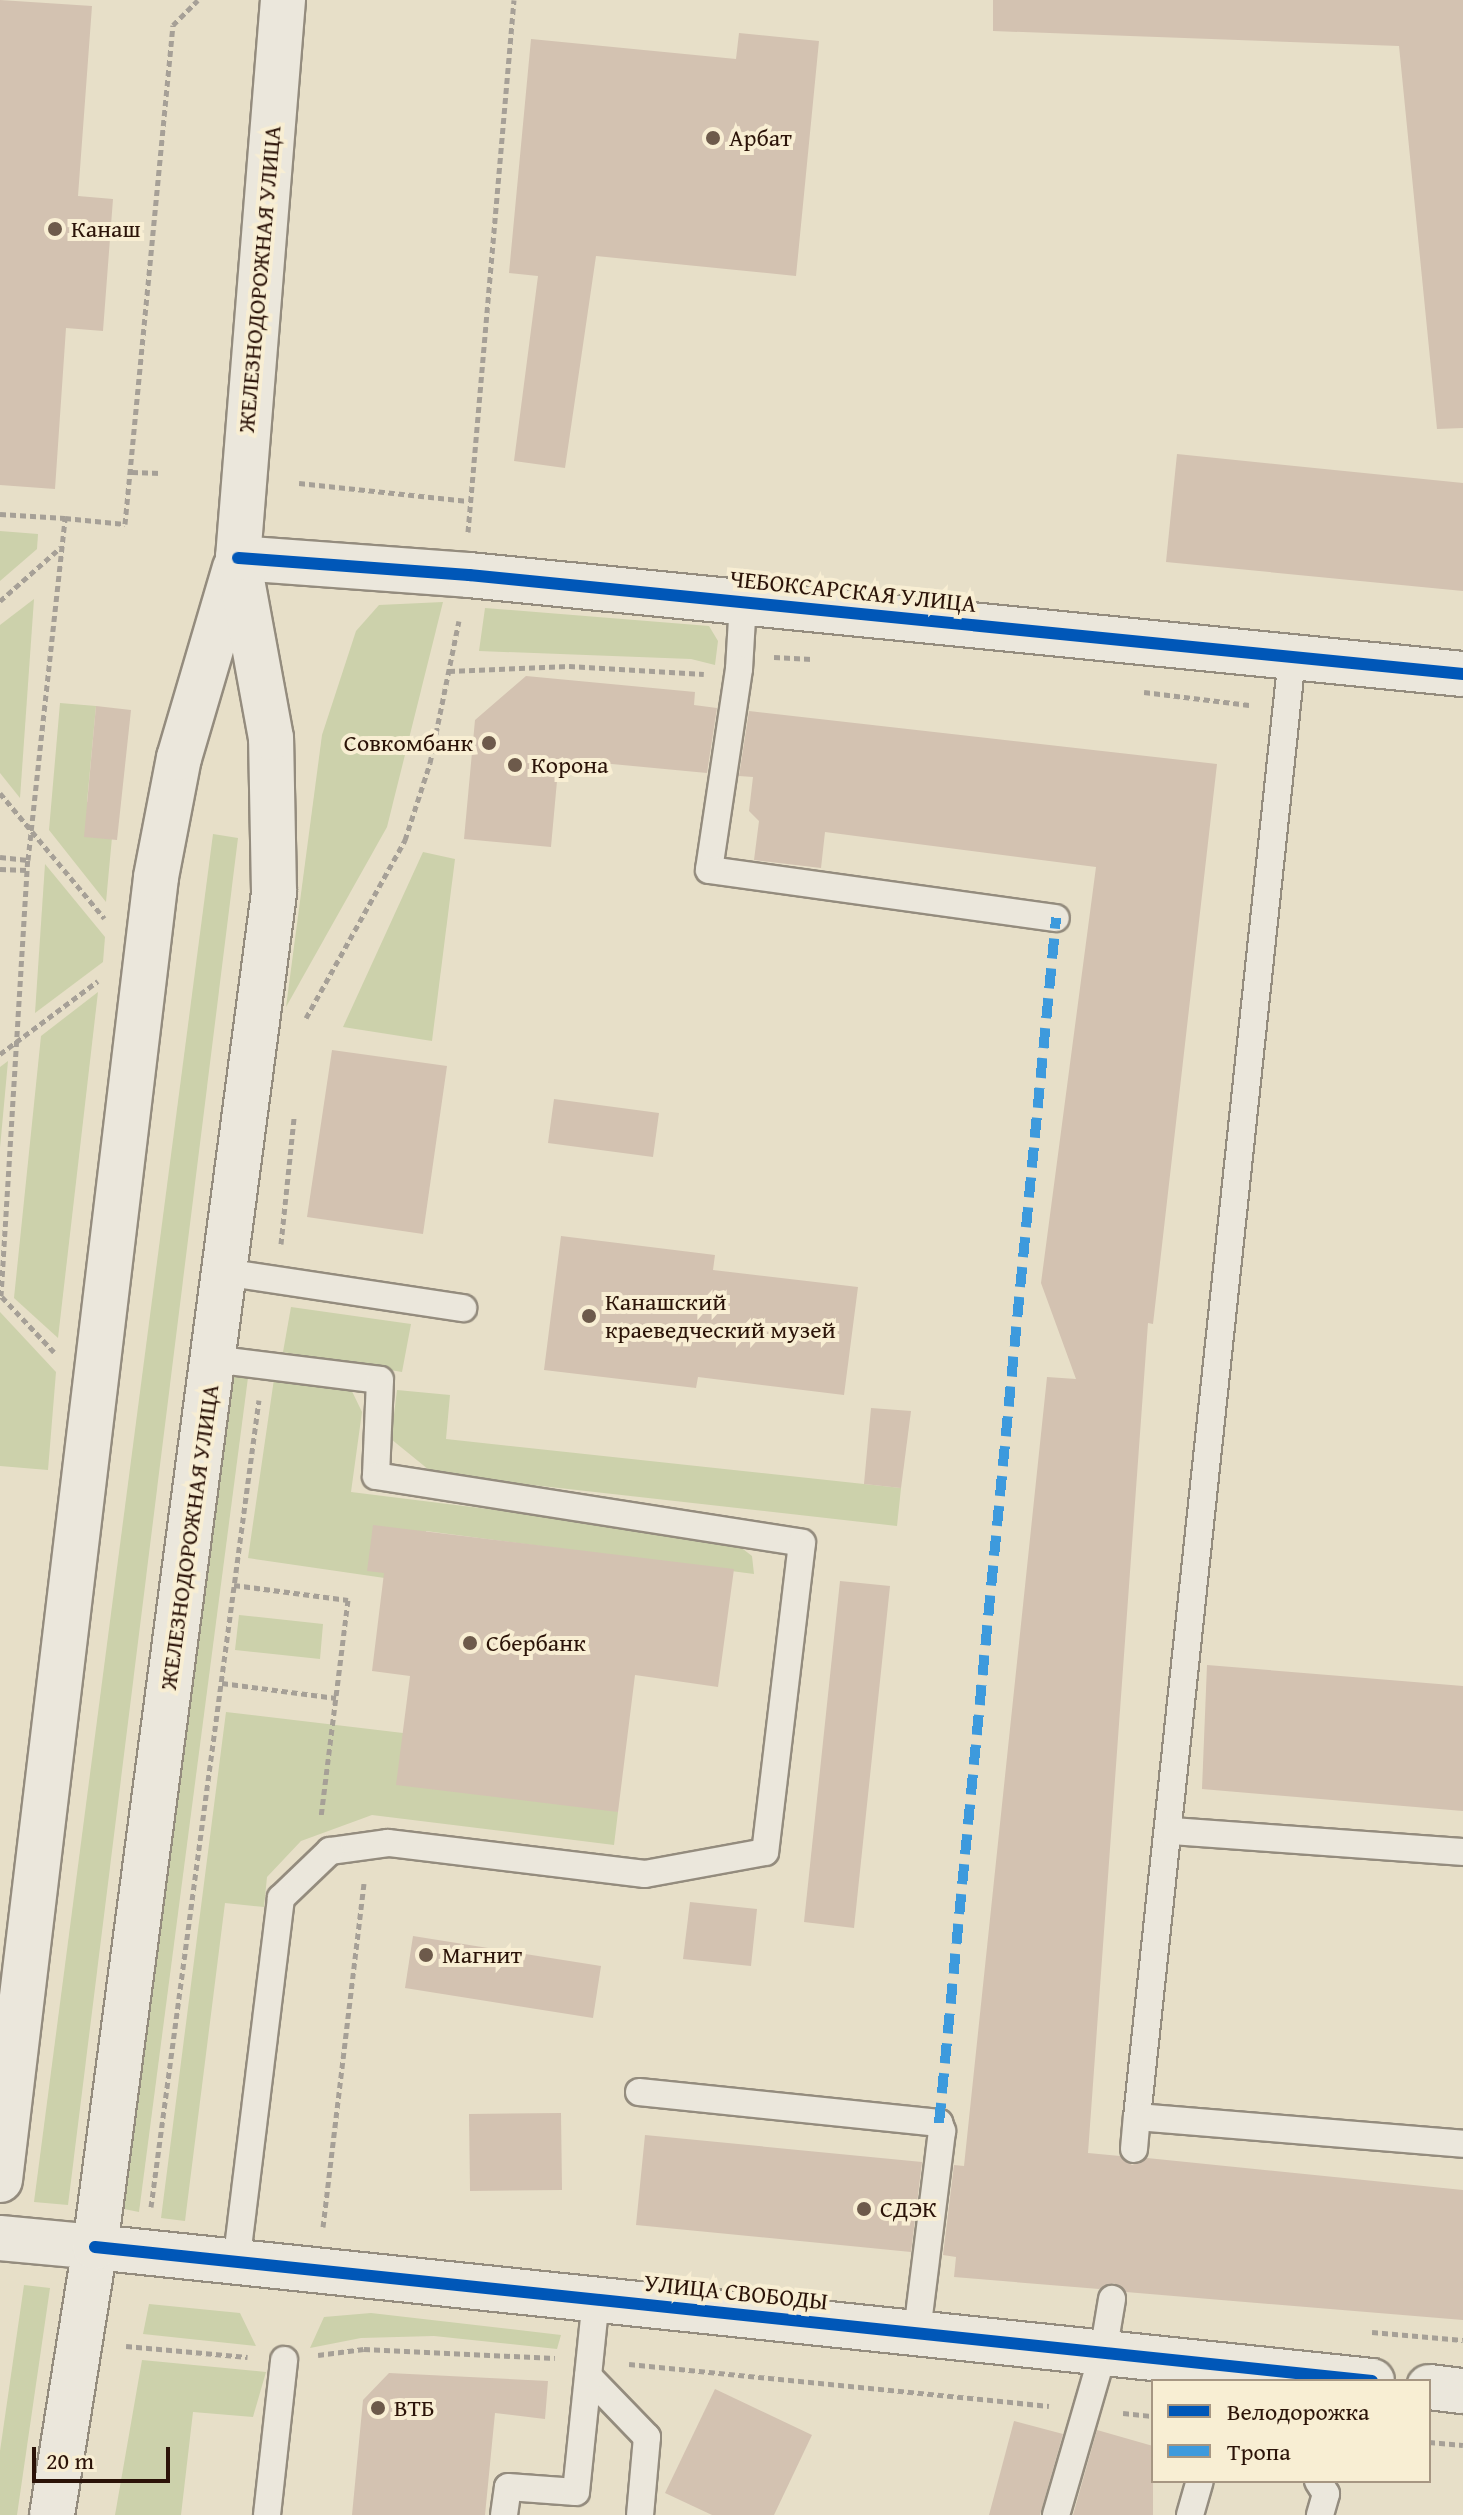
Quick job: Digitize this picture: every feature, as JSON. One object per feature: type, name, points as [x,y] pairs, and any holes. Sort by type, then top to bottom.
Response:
[{"type":"main road","name":"ЖЕЛЕЗНОДОРОЖНАЯ УЛИЦА","points":[[0,2180],[156,877],[179,758],[238,558],[283,0]]},
{"type":"main road","name":"ЖЕЛЕЗНОДОРОЖНАЯ УЛИЦА","points":[[52,2515],[95,2247],[274,892],[271,738],[238,558]]},
{"type":"main road","name":"ЧЕБОКСАРСКАЯ УЛИЦА","points":[[238,558],[469,575],[1463,674]]},
{"type":"main road","name":"УЛИЦА СВОБОДЫ","points":[[0,2238],[1103,2353],[1231,2374],[1331,2379]]},
{"type":"main road","points":[[1431,2387],[1463,2391]]},
{"type":"lane","points":[[743,602],[739,669],[709,870],[1056,918]]},
{"type":"lane","points":[[1134,2149],[1171,1831],[1283,709],[1292,657]]},
{"type":"lane","points":[[224,1272],[277,1283],[463,1308]]},
{"type":"lane","points":[[212,1359],[380,1380],[376,1476],[802,1543],[765,1852],[645,1874],[388,1843],[330,1851],[281,1898],[236,2262]]},
{"type":"lane","points":[[1171,1831],[1463,1852]]},
{"type":"lane","points":[[639,2092],[939,2123],[942,2131],[917,2333]]},
{"type":"lane","points":[[1137,2117],[1463,2144]]},
{"type":"lane","points":[[1056,2515],[1103,2353],[1112,2299]]},
{"type":"lane","points":[[504,2515],[508,2487],[576,2492],[596,2300]]},
{"type":"lane","points":[[267,2515],[284,2360]]},
{"type":"lane","points":[[588,2376],[647,2437],[640,2515]]},
{"type":"lane","points":[[1190,2515],[1199,2483]]},
{"type":"lane","points":[[1319,2483],[1326,2494],[1320,2515]]},
{"type":"path","points":[[0,514],[125,524],[173,25],[198,0]]},
{"type":"path","points":[[301,1027],[405,840],[430,763],[469,575],[468,501],[514,0]]},
{"type":"path","points":[[132,472],[161,473]]},
{"type":"path","points":[[299,483],[468,501]]},
{"type":"path","points":[[60,1358],[0,1296],[27,870],[65,518]]},
{"type":"path","points":[[0,601],[62,546]]},
{"type":"path","points":[[449,671],[569,666],[725,675],[769,657],[815,659]]},
{"type":"path","points":[[1141,691],[1283,709]]},
{"type":"path","points":[[0,793],[111,925]]},
{"type":"path","points":[[0,857],[28,860]]},
{"type":"path","points":[[0,869],[27,870]]},
{"type":"path","points":[[0,1054],[101,979]]},
{"type":"path","points":[[277,1283],[295,1104]]},
{"type":"path","points":[[144,2252],[265,1366]]},
{"type":"path","points":[[234,1585],[348,1600],[316,1865]]},
{"type":"path","points":[[221,1683],[336,1698]]},
{"type":"path","points":[[322,2236],[368,1845]]},
{"type":"path","points":[[126,2346],[129,2330]]},
{"type":"path","points":[[1431,2442],[1463,2445]]},
{"type":"green space","points":[[0,531],[38,534],[37,549],[0,581]]},
{"type":"green space","points":[[34,599],[20,798],[0,773],[0,625]]},
{"type":"green space","points":[[443,602],[387,827],[286,1007],[322,735],[356,631],[379,605]]},
{"type":"green space","points":[[485,608],[709,626],[718,641],[715,665],[691,659],[479,651]]},
{"type":"green space","points":[[60,703],[96,706],[87,802],[115,805],[106,902],[49,830]]},
{"type":"green space","points":[[213,834],[238,838],[68,2205],[34,2202]]},
{"type":"green space","points":[[423,852],[455,859],[432,1041],[343,1027]]},
{"type":"green space","points":[[45,864],[105,937],[103,962],[35,1013]]},
{"type":"green space","points":[[98,992],[58,1338],[14,1298],[41,1036]]},
{"type":"green space","points":[[8,1061],[0,1148],[0,1067]]},
{"type":"green space","points":[[291,1307],[411,1324],[402,1372],[283,1352]]},
{"type":"green space","points":[[0,1312],[56,1372],[48,1470],[0,1466]]},
{"type":"green space","points":[[235,1369],[249,1370],[139,2212],[124,2209]]},
{"type":"green space","points":[[275,1372],[348,1383],[362,1412],[351,1492],[730,1539],[752,1556],[754,1574],[426,1531],[419,1583],[248,1558]]},
{"type":"green space","points":[[397,1390],[450,1395],[446,1439],[901,1488],[897,1526],[434,1474],[391,1439]]},
{"type":"green space","points":[[239,1615],[323,1624],[320,1659],[235,1650]]},
{"type":"green space","points":[[226,1712],[403,1733],[618,1812],[614,1845],[372,1815],[301,1841],[267,1877],[264,1907],[225,1903],[185,2221],[161,2218]]},
{"type":"green space","points":[[24,2285],[50,2288],[17,2515],[0,2515],[0,2451]]},
{"type":"green space","points":[[149,2304],[240,2313],[256,2346],[143,2334]]},
{"type":"green space","points":[[371,2313],[561,2335],[557,2349],[434,2336],[361,2338],[310,2348],[324,2317]]},
{"type":"green space","points":[[142,2360],[266,2372],[253,2417],[193,2412],[181,2515],[115,2515]]},
{"type":"building","name":"Канаш","points":[[0,0],[92,6],[78,196],[113,199],[103,331],[66,328],[55,489],[0,485]]},
{"type":"building","points":[[993,0],[1463,0],[1463,428],[1437,429],[1399,46],[993,31]]},
{"type":"building","points":[[739,33],[819,41],[796,276],[596,256],[565,468],[514,461],[538,276],[509,273],[531,39],[736,59]]},
{"type":"building","points":[[1177,454],[1463,483],[1463,591],[1166,562]]},
{"type":"building","name":"Корона","points":[[526,676],[695,692],[694,705],[717,708],[707,773],[559,759],[551,847],[464,839],[475,720]]},
{"type":"building","points":[[96,706],[131,710],[117,840],[84,837]]},
{"type":"building","points":[[749,711],[1217,764],[1153,1324],[1148,1323],[1088,2153],[1120,2156],[1132,2165],[1147,2158],[1463,2190],[1463,2320],[1126,2292],[1114,2283],[1099,2289],[954,2277],[956,2257],[943,2255],[954,2165],[964,2166],[1047,1377],[1076,1379],[1041,1283],[1096,867],[825,832],[821,868],[754,860],[759,821],[749,811],[753,777],[739,776]]},
{"type":"building","points":[[332,1050],[447,1066],[423,1234],[307,1217]]},
{"type":"building","points":[[554,1099],[659,1113],[653,1157],[548,1143]]},
{"type":"building","points":[[561,1236],[715,1255],[713,1270],[858,1287],[844,1395],[698,1377],[696,1388],[544,1370]]},
{"type":"building","points":[[871,1408],[911,1411],[901,1488],[864,1484]]},
{"type":"building","points":[[373,1525],[734,1569],[718,1687],[635,1675],[618,1812],[396,1785],[410,1676],[372,1671],[384,1573],[367,1571]]},
{"type":"building","points":[[840,1581],[890,1586],[854,1928],[804,1922]]},
{"type":"building","points":[[1207,1665],[1463,1686],[1463,1811],[1202,1789]]},
{"type":"building","points":[[690,1902],[757,1909],[751,1966],[683,1959]]},
{"type":"building","points":[[413,1936],[601,1966],[593,2018],[405,1988]]},
{"type":"building","points":[[561,2113],[562,2190],[470,2191],[469,2114]]},
{"type":"building","points":[[645,2135],[922,2162],[911,2252],[636,2225]]},
{"type":"building","points":[[389,2373],[548,2381],[545,2419],[495,2413],[485,2515],[352,2515],[363,2400]]},
{"type":"building","points":[[715,2389],[812,2435],[774,2515],[712,2515],[665,2493]]},
{"type":"building","points":[[1014,2421],[1063,2434],[1040,2515],[989,2515]]},
{"type":"building","points":[[1097,2430],[1151,2445],[1153,2515],[1073,2515]]},
{"type":"marked path","points":[[939,2123],[1056,918]]},
{"type":"cycle path","points":[[238,558],[469,575],[1463,674]]},
{"type":"cycle path","points":[[95,2247],[1353,2379]]},
{"type":"place","name":"Арбат","points":[[713,138]]},
{"type":"place","name":"Канаш","points":[[55,229]]},
{"type":"place","name":"Совкомбанк","points":[[489,743]]},
{"type":"place","name":"Корона","points":[[515,765]]},
{"type":"place","name":"Канашский краеведческий музей","points":[[589,1316]]},
{"type":"place","name":"Сбербанк","points":[[470,1643]]},
{"type":"place","name":"Магнит","points":[[426,1955]]},
{"type":"place","name":"СДЭК","points":[[864,2209]]},
{"type":"place","name":"ВТБ","points":[[378,2408]]}]
